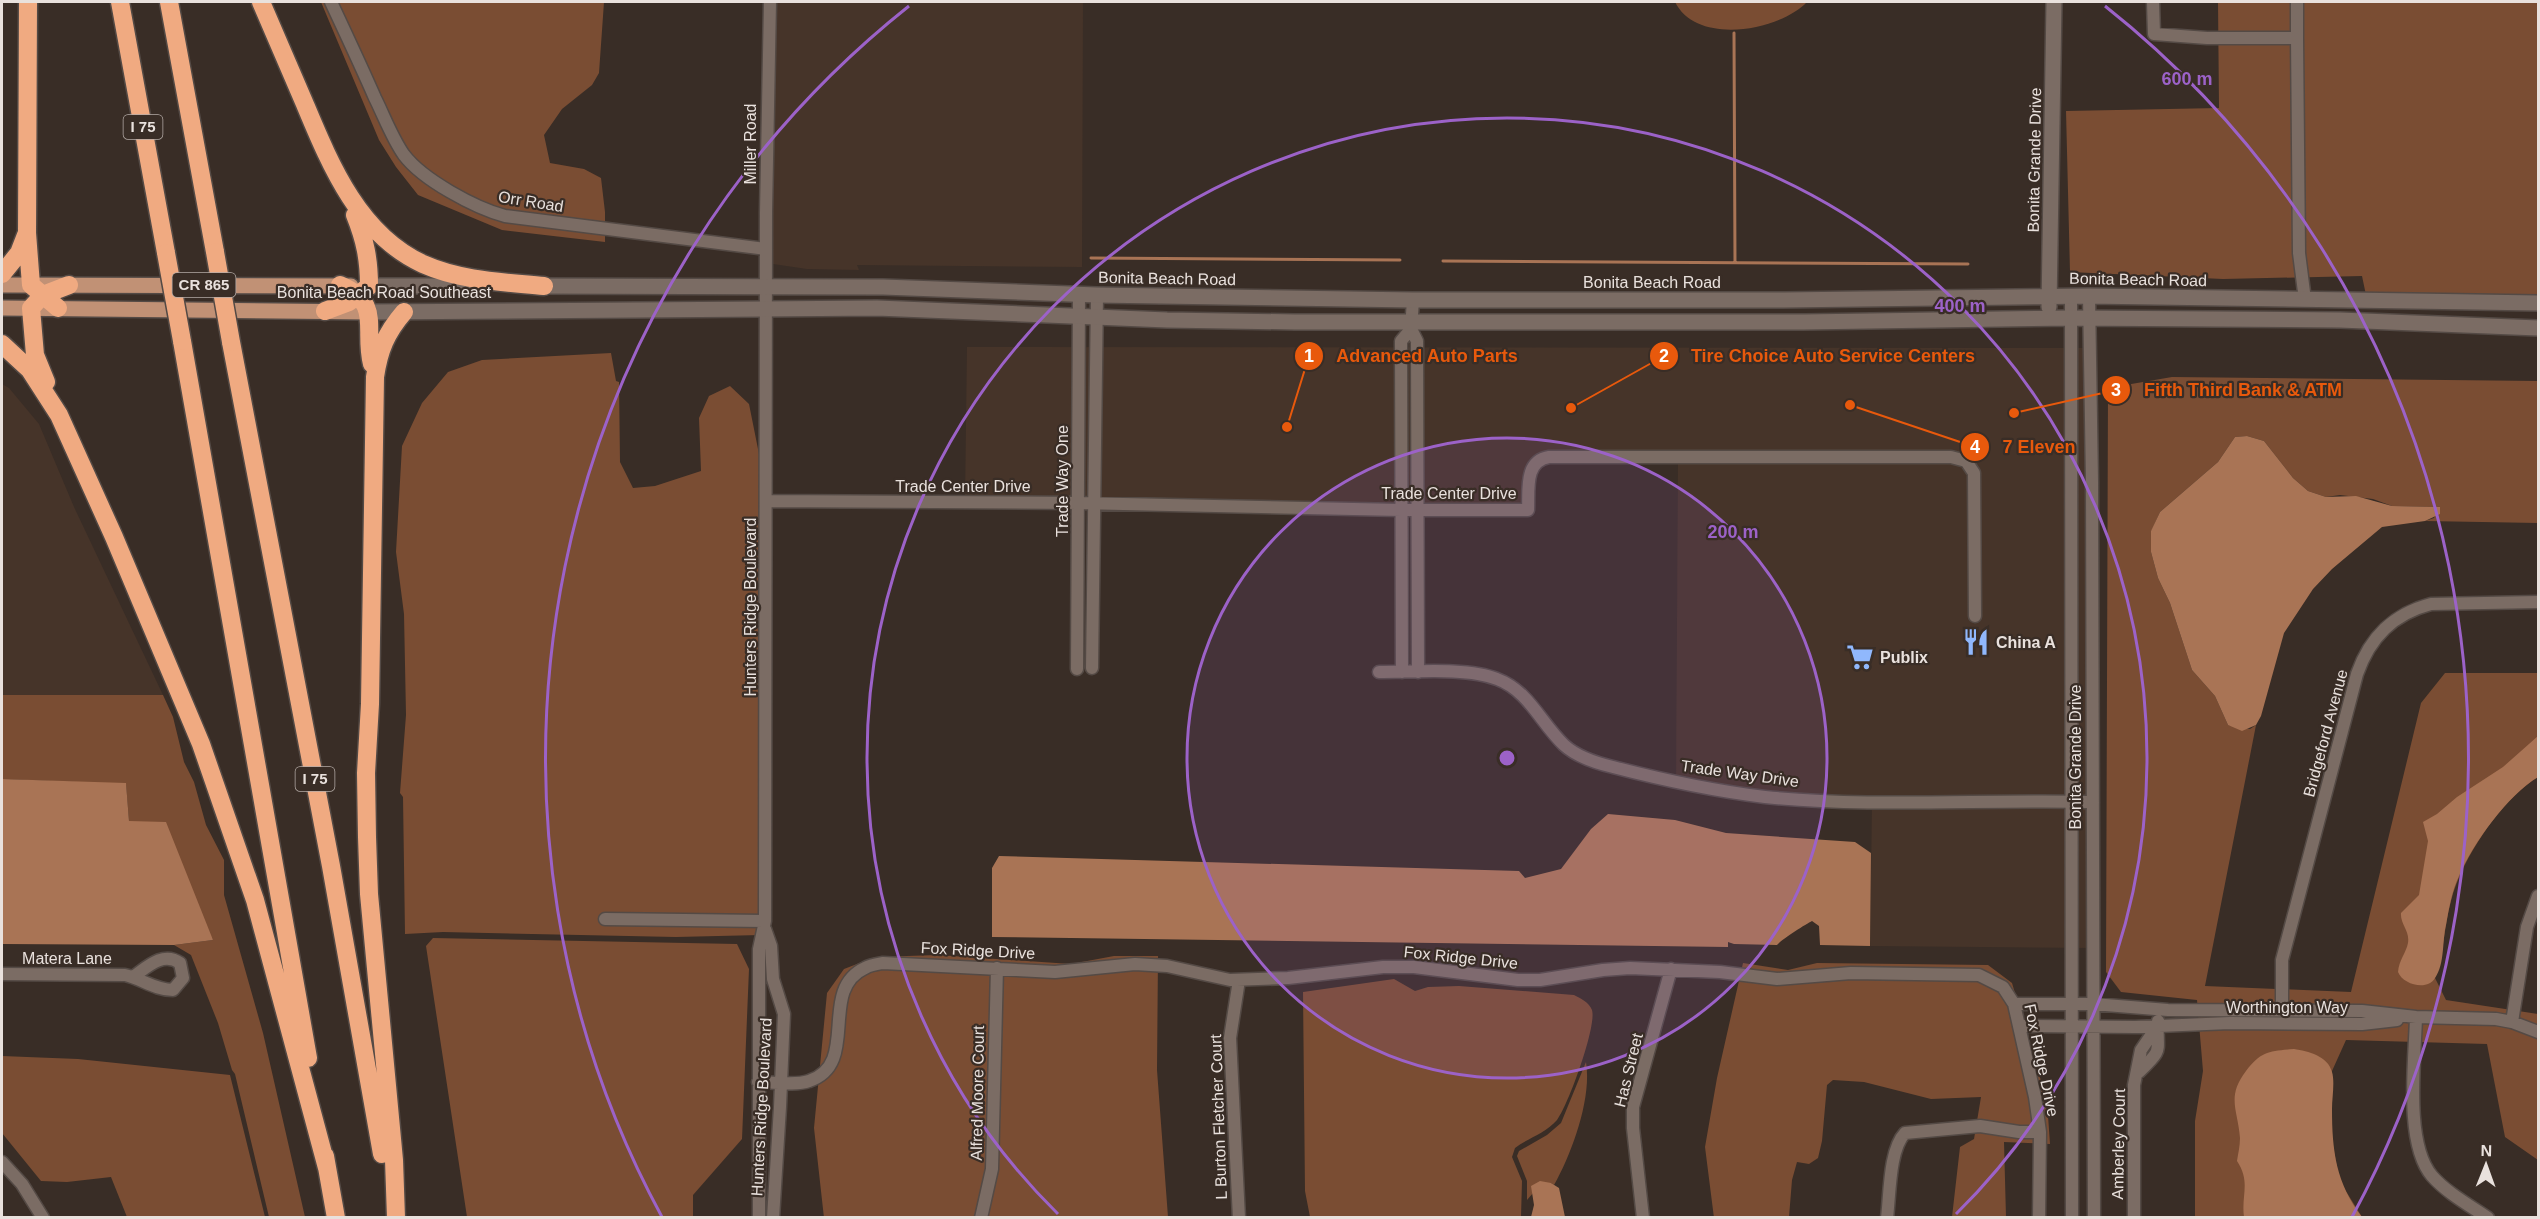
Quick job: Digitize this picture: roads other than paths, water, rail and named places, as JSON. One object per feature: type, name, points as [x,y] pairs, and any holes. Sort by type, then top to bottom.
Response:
[{"type":"highway","points":[[27,2],[27,233],[35,296],[35,355],[184,702],[230,824],[267,942],[327,1168]]},
{"type":"highway","name":"I 75","points":[[120,2],[286,924],[336,1218]]},
{"type":"highway","name":"I 75","points":[[169,2],[395,1218]]},
{"type":"highway","points":[[261,2],[365,239],[369,261],[364,290],[369,312],[370,358],[375,377]]},
{"type":"highway","points":[[326,154],[362,215],[380,235],[400,251],[425,265],[475,280],[543,286]]},
{"type":"highway","points":[[2,273],[19,253],[27,233]]},
{"type":"highway","points":[[35,296],[69,285]]},
{"type":"highway","points":[[340,285],[364,290]]},
{"type":"highway","points":[[325,311],[348,302],[364,290]]},
{"type":"highway","points":[[35,296],[58,308]]},
{"type":"highway","points":[[395,1218],[394,1160],[369,894],[366,773],[370,704],[375,377],[383,341],[404,312]]},
{"type":"highway","points":[[2,344],[30,370],[59,415]]},
{"type":"main road","points":[[2,285],[35,296]]},
{"type":"main road","name":"Bonita Beach Road Southeast","points":[[69,285],[340,285]]},
{"type":"main road","points":[[2,308],[35,296]]},
{"type":"main road","name":"Bonita Beach Road Southeast","points":[[58,308],[369,312]]},
{"type":"street","name":"Orr Road","points":[[332,2],[380,109],[404,155],[423,173],[456,195],[480,208],[505,216],[766,249]]},
{"type":"street","name":"Miller Road","points":[[766,286],[766,82],[770,2]]},
{"type":"street","name":"Bonita Grande Drive","points":[[2049,319],[2054,2]]},
{"type":"street","points":[[2153,2],[2154,34],[2207,38],[2297,38]]},
{"type":"street","points":[[2297,2],[2299,254],[2306,300]]},
{"type":"street","name":"Bonita Beach Road Southeast","points":[[364,290],[543,286],[766,286]]},
{"type":"street","name":"Bonita Beach Road","points":[[766,286],[895,287],[1097,295],[1413,300],[1784,300],[2089,296],[2538,303]]},
{"type":"street","name":"Hunters Ridge Boulevard","points":[[759,1218],[759,949],[765,925],[766,286]]},
{"type":"street","name":"Trade Way One","points":[[1077,669],[1079,294]]},
{"type":"street","name":"Trade Way One","points":[[1092,668],[1097,295]]},
{"type":"street","name":"Bonita Grande Drive","points":[[2071,296],[2072,1218]]},
{"type":"street","name":"Bonita Grande Drive","points":[[2089,296],[2092,482],[2094,1218]]},
{"type":"street","points":[[1413,300],[1412,325],[1417,340],[1419,672]]},
{"type":"street","name":"Bonita Beach Road Southeast","points":[[369,312],[766,308]]},
{"type":"street","name":"CR 865","points":[[766,308],[909,309],[1096,317],[1412,325],[2070,318],[2340,320],[2538,328]]},
{"type":"street","points":[[1402,672],[1401,341],[1412,325]]},
{"type":"street","name":"Trade Center Drive","points":[[766,501],[1528,510],[1530,472],[1538,460],[1550,457],[1960,458],[1970,466],[1974,473],[1975,616]]},
{"type":"street","name":"Bridgeford Avenue","points":[[2282,1010],[2282,960],[2357,674],[2370,645],[2392,622],[2416,608],[2431,604],[2538,602]]},
{"type":"street","name":"Trade Way Drive","points":[[1380,672],[1485,675],[1499,679],[1528,698],[1566,747],[1585,758],[1613,767],[1718,790],[1764,796],[1860,802],[2093,802]]},
{"type":"street","points":[[2512,1022],[2527,927],[2538,896]]},
{"type":"street","points":[[604,919],[765,925]]},
{"type":"street","name":"Hunters Ridge Boulevard","points":[[765,925],[771,946],[773,979],[783,1014],[773,1218]]},
{"type":"street","name":"Fox Ridge Drive","points":[[758,1082],[810,1081],[829,1066],[838,1041],[838,1007],[843,992],[850,979],[864,968],[883,963],[1071,972],[1135,964],[1167,966],[1239,980],[1288,978],[1383,967],[1414,968],[1518,980],[1540,980],[1603,970],[1671,969],[1777,979],[1851,973],[1979,975],[2002,987],[2014,1004],[2020,1026],[2040,1132],[2039,1218]]},
{"type":"street","name":"Alfred Moore Court","points":[[981,1218],[992,1169],[997,968]]},
{"type":"street","name":"Has Street","points":[[1643,1218],[1633,1128],[1633,1107],[1671,969]]},
{"type":"street","name":"Matera Lane","points":[[2,974],[125,975],[133,977]]},
{"type":"street","name":"L Burton Fletcher Court","points":[[1239,980],[1230,1038],[1239,1218]]},
{"type":"street","name":"Worthington Way","points":[[2014,1004],[2071,1003],[2160,1009],[2362,1011],[2416,1017],[2512,1022],[2538,1032]]},
{"type":"street","points":[[2158,1025],[2160,1009]]},
{"type":"street","points":[[2416,1017],[2414,1118],[2419,1153],[2424,1165],[2444,1187],[2488,1218]]},
{"type":"street","name":"Worthington Way","points":[[2020,1026],[2362,1024],[2416,1017]]},
{"type":"street","name":"Amberley Court","points":[[2134,1218],[2134,1085],[2139,1072],[2157,1055],[2160,1039],[2158,1025]]},
{"type":"street","points":[[1887,1218],[1898,1140],[1905,1133],[1980,1126],[2019,1132],[2040,1132]]},
{"type":"street","points":[[2,1162],[22,1184],[43,1218]]},
{"type":"waterway","points":[[1734,33],[1735,263]]},
{"type":"waterway","points":[[1091,258],[1400,260]]},
{"type":"waterway","points":[[1443,261],[1968,264]]},
{"type":"place","name":"7 Eleven","points":[[1850,405]]},
{"type":"place","name":"Tire Choice Auto Service Centers","points":[[1571,408]]},
{"type":"place","name":"Fifth Third Bank & ATM","points":[[2014,413]]},
{"type":"place","name":"Advanced Auto Parts","points":[[1287,427]]},
{"type":"place","name":"China A","points":[[1976,642]]},
{"type":"place","name":"Publix","points":[[1860,657]]}]
